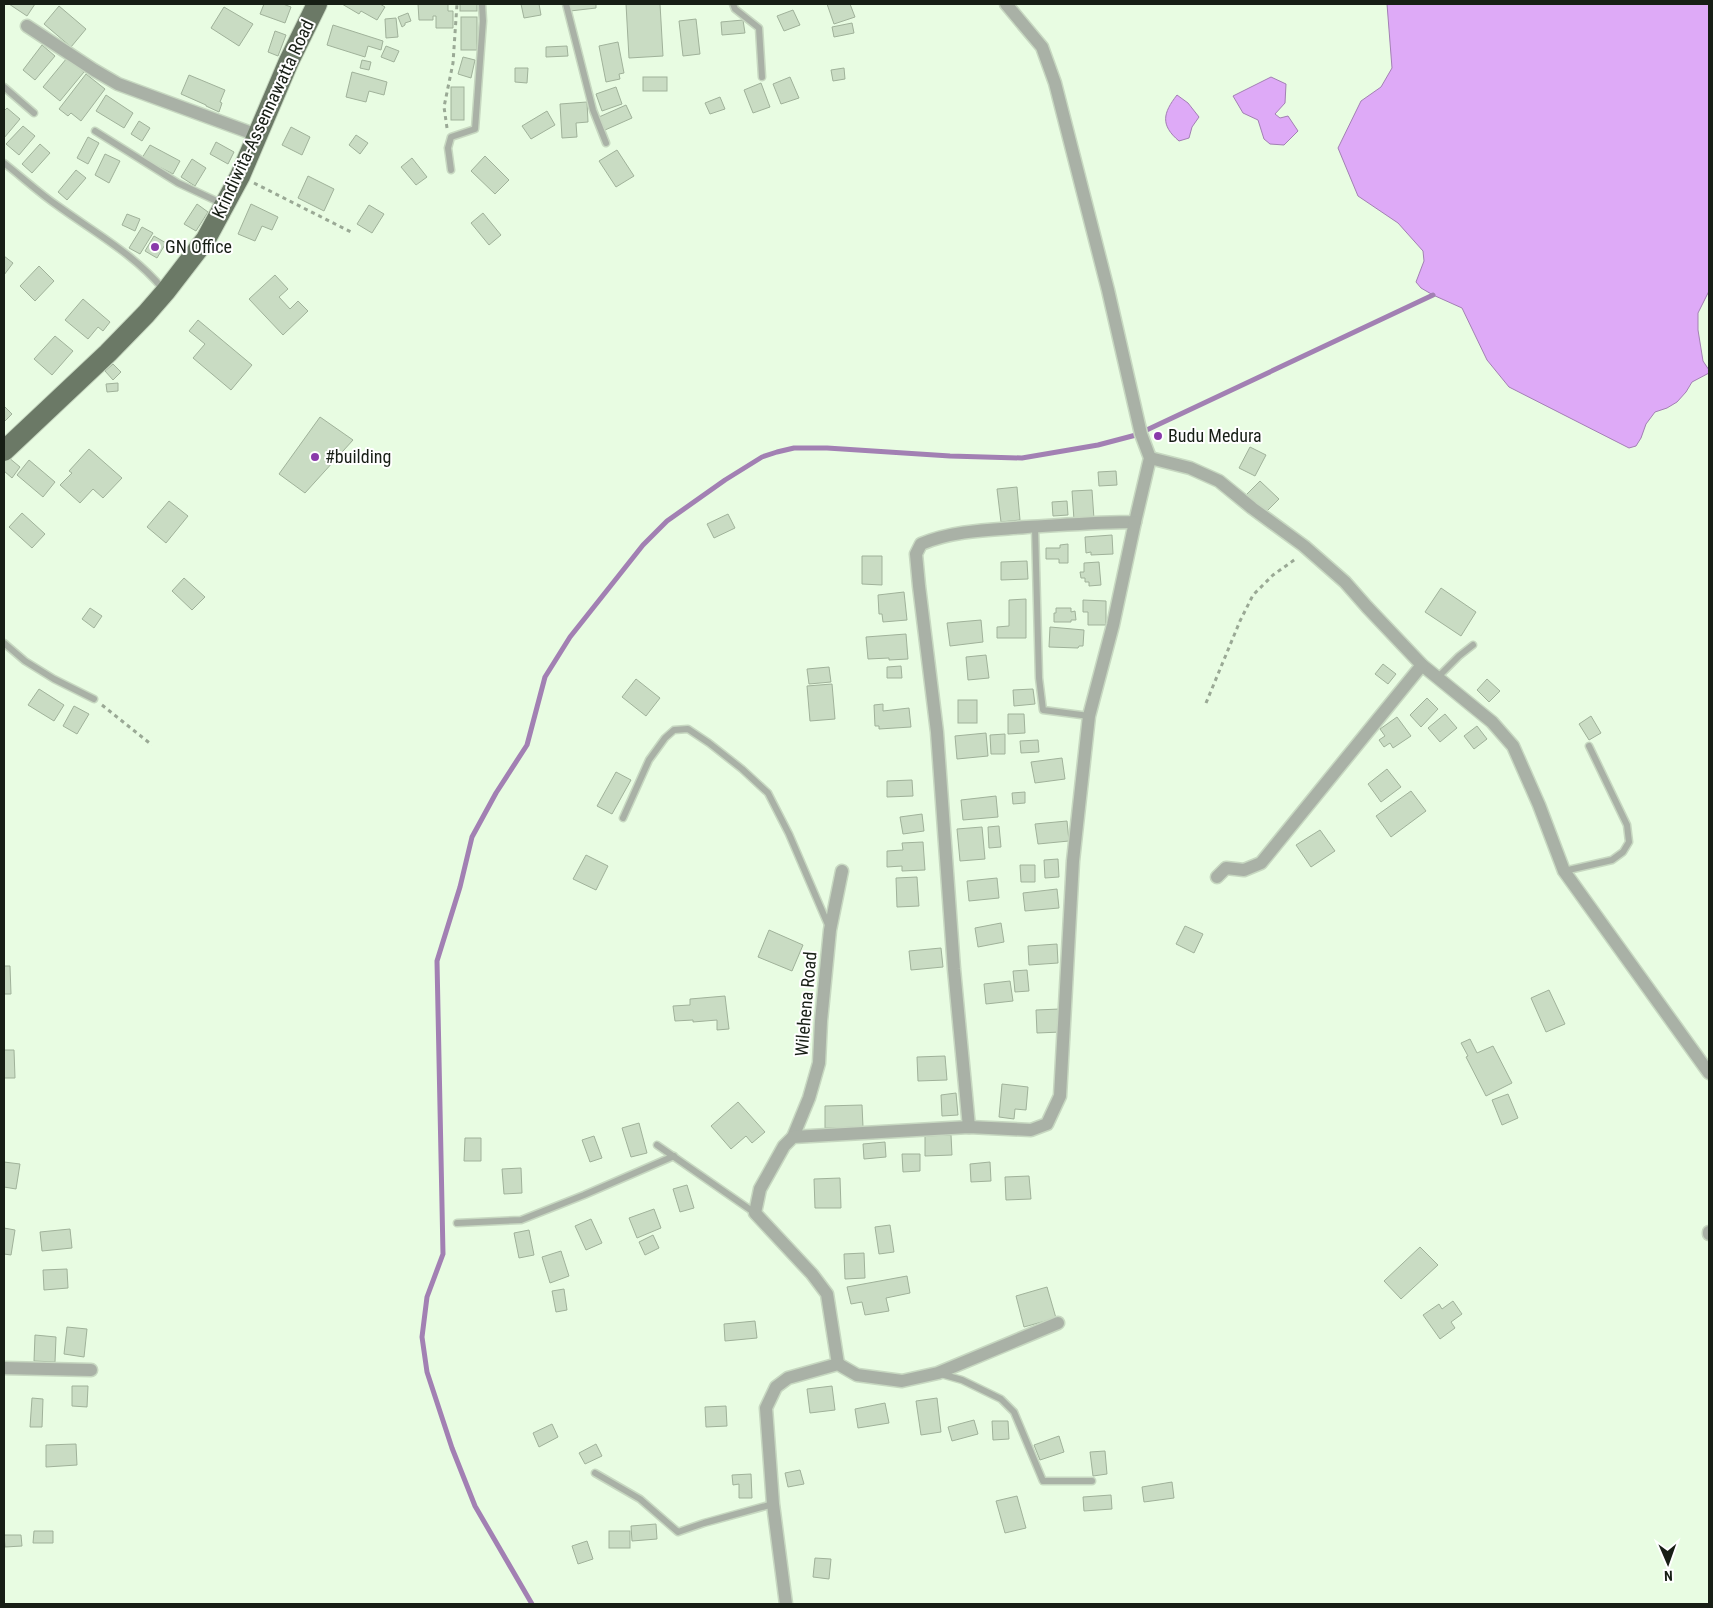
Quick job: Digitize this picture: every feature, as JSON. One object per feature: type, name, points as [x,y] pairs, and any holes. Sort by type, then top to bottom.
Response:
[{"type":"main road","name":"Krindiwita-Assennawatta Road","points":[[4,451],[108,353],[166,292],[206,239],[240,176],[289,61],[317,4]]},
{"type":"street","points":[[793,1137],[970,1127],[1031,1130],[1047,1124],[1060,1096],[1073,861],[1089,716],[1113,625],[1150,458],[1141,434],[1108,290],[1055,83],[1042,47],[1006,4]]},
{"type":"street","points":[[27,26],[118,84],[258,136]]},
{"type":"street","points":[[1150,458],[1190,468],[1218,481],[1304,546],[1345,582],[1422,665],[1492,722],[1514,746],[1564,871],[1709,1074]]},
{"type":"street","points":[[970,1127],[954,969],[937,732],[916,554],[921,544],[936,538],[975,531],[1090,522],[1135,522]]},
{"type":"street","points":[[1217,877],[1226,868],[1244,870],[1261,863],[1422,665]]},
{"type":"street","name":"Wilehena Road","points":[[755,1213],[760,1189],[784,1146],[793,1137],[809,1098],[819,1063],[830,930],[842,871]]},
{"type":"street","points":[[755,1213],[812,1274],[827,1294],[838,1364]]},
{"type":"street","points":[[786,1604],[773,1504],[766,1408],[776,1387],[788,1378],[838,1364],[857,1375],[902,1381],[938,1373],[1058,1323]]},
{"type":"street","points":[[4,1368],[91,1370]]},
{"type":"lane","points":[[451,170],[448,148],[451,138],[475,129],[483,21],[482,4]]},
{"type":"lane","points":[[566,4],[593,110],[606,144]]},
{"type":"lane","points":[[733,4],[735,9],[759,28],[762,78]]},
{"type":"lane","points":[[4,87],[34,113]]},
{"type":"lane","points":[[95,130],[178,183],[224,204]]},
{"type":"lane","points":[[4,163],[56,205],[105,238],[152,276],[166,292]]},
{"type":"lane","points":[[1035,527],[1039,678],[1043,710],[1089,716]]},
{"type":"lane","points":[[4,643],[32,666],[94,699]]},
{"type":"lane","points":[[1437,678],[1473,645]]},
{"type":"lane","points":[[623,818],[649,760],[665,738],[674,730],[688,729],[722,753],[768,793],[789,834],[830,930]]},
{"type":"lane","points":[[1564,871],[1612,860],[1623,852],[1629,842],[1627,825],[1589,746]]},
{"type":"lane","points":[[657,1145],[755,1213]]},
{"type":"lane","points":[[457,1223],[521,1220],[674,1156]]},
{"type":"lane","points":[[938,1373],[962,1380],[1001,1399],[1014,1412],[1043,1482],[1092,1481]]},
{"type":"lane","points":[[596,1474],[640,1499],[678,1532],[773,1504]]},
{"type":"path","points":[[451,138],[444,108],[448,83],[454,63],[456,4]]},
{"type":"path","points":[[240,176],[353,234]]},
{"type":"path","points":[[1206,704],[1240,621],[1253,595],[1273,575],[1308,551]]},
{"type":"path","points":[[94,699],[152,745]]},
{"type":"shaded area","points":[[1387,4],[1709,4],[1709,291],[1698,313],[1698,330],[1703,361],[1709,373],[1692,382],[1677,402],[1655,412],[1646,424],[1636,446],[1629,448],[1509,387],[1487,360],[1462,308],[1433,295],[1421,288],[1416,282],[1424,261],[1423,251],[1398,223],[1358,196],[1338,148],[1361,101],[1381,87],[1392,68]]},
{"type":"shaded area","points":[[1271,77],[1286,84],[1285,103],[1275,114],[1280,118],[1288,116],[1298,131],[1284,145],[1270,144],[1264,139],[1258,120],[1243,113],[1233,96]]},
{"type":"shaded area","points":[[1177,95],[1188,103],[1199,117],[1192,127],[1189,138],[1179,141],[1166,124],[1166,113]]},
{"type":"building","points":[[9,4],[35,4],[27,16]]},
{"type":"building","points":[[264,4],[283,4],[291,7],[285,23],[260,14]]},
{"type":"building","points":[[342,4],[380,4],[385,7],[377,20],[361,11],[359,14]]},
{"type":"building","points":[[418,4],[448,4],[448,11],[453,11],[453,28],[436,28],[436,16],[433,16],[433,20],[419,20]]},
{"type":"building","points":[[460,4],[477,4],[477,11],[460,11]]},
{"type":"building","points":[[521,4],[539,4],[541,15],[524,18]]},
{"type":"building","points":[[570,4],[596,4],[596,8],[570,11]]},
{"type":"building","points":[[626,4],[660,4],[663,56],[629,58]]},
{"type":"building","points":[[827,4],[850,4],[855,17],[834,24]]},
{"type":"building","points":[[59,6],[86,29],[71,47],[44,24]]},
{"type":"building","points":[[224,7],[253,24],[239,46],[211,28]]},
{"type":"building","points":[[793,10],[800,25],[784,31],[777,16]]},
{"type":"building","points":[[408,13],[411,21],[405,23],[402,27],[398,17]]},
{"type":"building","points":[[461,17],[477,17],[477,50],[461,50]]},
{"type":"building","points":[[396,18],[398,37],[386,38],[385,19]]},
{"type":"building","points":[[696,19],[700,54],[683,56],[679,21]]},
{"type":"building","points":[[743,20],[745,33],[722,35],[721,22]]},
{"type":"building","points":[[852,23],[854,33],[834,37],[832,27]]},
{"type":"building","points":[[333,25],[383,41],[381,50],[368,46],[365,57],[327,45]]},
{"type":"building","points":[[275,31],[286,35],[278,56],[268,52]]},
{"type":"building","points":[[618,42],[624,73],[619,74],[620,79],[606,82],[599,46]]},
{"type":"building","points":[[42,45],[55,56],[35,80],[23,70]]},
{"type":"building","points":[[386,46],[399,51],[394,62],[381,57]]},
{"type":"building","points":[[567,46],[568,56],[546,57],[546,47]]},
{"type":"building","points":[[463,57],[475,60],[471,78],[458,74]]},
{"type":"building","points":[[67,58],[84,72],[60,101],[43,87]]},
{"type":"building","points":[[362,60],[371,62],[369,70],[360,68]]},
{"type":"building","points":[[515,68],[528,68],[527,83],[515,82]]},
{"type":"building","points":[[844,68],[845,79],[833,81],[831,70]]},
{"type":"building","points":[[352,72],[387,82],[384,95],[369,91],[366,102],[346,97]]},
{"type":"building","points":[[86,74],[105,89],[81,121],[71,113],[68,116],[59,109]]},
{"type":"building","points":[[189,75],[225,90],[220,102],[222,103],[219,112],[181,94]]},
{"type":"building","points":[[643,77],[667,77],[667,91],[643,91]]},
{"type":"building","points":[[790,77],[799,98],[781,104],[773,84]]},
{"type":"building","points":[[761,83],[770,107],[753,113],[744,90]]},
{"type":"building","points":[[451,87],[464,87],[464,120],[451,120]]},
{"type":"building","points":[[616,87],[622,104],[602,111],[596,94]]},
{"type":"building","points":[[106,95],[133,113],[124,128],[96,111]]},
{"type":"building","points":[[720,97],[725,109],[710,114],[705,103]]},
{"type":"building","points":[[587,102],[588,122],[576,123],[577,137],[562,138],[560,104]]},
{"type":"building","points":[[626,105],[632,118],[605,130],[599,117]]},
{"type":"building","points":[[7,108],[20,119],[4,138],[4,111]]},
{"type":"building","points":[[547,111],[555,125],[531,139],[522,126]]},
{"type":"building","points":[[139,121],[150,128],[142,141],[131,134]]},
{"type":"building","points":[[23,126],[35,136],[19,155],[6,144]]},
{"type":"building","points":[[291,127],[310,137],[302,155],[282,145]]},
{"type":"building","points":[[356,135],[368,143],[360,154],[349,145]]},
{"type":"building","points":[[88,137],[99,143],[88,164],[77,158]]},
{"type":"building","points":[[216,142],[234,152],[228,164],[210,154]]},
{"type":"building","points":[[40,144],[50,153],[32,173],[22,164]]},
{"type":"building","points":[[150,145],[180,161],[173,174],[142,158]]},
{"type":"building","points":[[617,150],[634,176],[616,187],[599,161]]},
{"type":"building","points":[[105,154],[120,161],[109,183],[95,175]]},
{"type":"building","points":[[485,156],[509,180],[495,194],[471,171]]},
{"type":"building","points":[[412,158],[427,177],[416,185],[401,167]]},
{"type":"building","points":[[192,159],[206,168],[195,186],[181,177]]},
{"type":"building","points":[[76,170],[86,178],[67,200],[58,192]]},
{"type":"building","points":[[308,176],[334,189],[324,211],[298,198]]},
{"type":"building","points":[[197,204],[208,212],[196,231],[184,224]]},
{"type":"building","points":[[251,204],[278,217],[272,230],[262,226],[255,241],[238,234]]},
{"type":"building","points":[[369,205],[384,214],[372,233],[357,224]]},
{"type":"building","points":[[483,213],[501,235],[489,245],[471,223]]},
{"type":"building","points":[[127,214],[140,219],[135,231],[122,225]]},
{"type":"building","points":[[142,227],[153,233],[140,254],[129,248]]},
{"type":"building","name":"GN Office","points":[[154,236],[166,243],[157,258],[145,251]]},
{"type":"building","points":[[4,256],[13,263],[4,275]]},
{"type":"building","points":[[39,266],[54,281],[35,301],[20,286]]},
{"type":"building","points":[[275,275],[288,289],[279,297],[290,309],[298,301],[308,311],[283,335],[249,299]]},
{"type":"building","points":[[83,299],[110,322],[103,331],[98,327],[88,339],[65,320]]},
{"type":"building","points":[[198,320],[252,365],[231,390],[193,358],[205,344],[189,331]]},
{"type":"building","points":[[55,336],[73,351],[52,375],[34,359]]},
{"type":"building","points":[[113,364],[121,372],[113,380],[105,371]]},
{"type":"building","points":[[118,383],[118,391],[107,392],[106,384]]},
{"type":"building","points":[[4,406],[12,414],[4,422]]},
{"type":"building","name":"#building","points":[[320,417],[353,440],[305,493],[279,474]]},
{"type":"building","points":[[1250,447],[1266,455],[1255,476],[1239,468]]},
{"type":"building","points":[[89,449],[122,478],[103,498],[93,489],[80,503],[60,485],[72,473],[69,471]]},
{"type":"building","points":[[8,457],[20,467],[12,478],[4,471],[4,462]]},
{"type":"building","points":[[29,460],[55,482],[43,497],[17,475]]},
{"type":"building","points":[[1116,471],[1117,485],[1099,486],[1098,472]]},
{"type":"building","points":[[1260,481],[1279,499],[1265,513],[1246,495]]},
{"type":"building","points":[[1017,487],[1020,520],[1001,522],[997,489]]},
{"type":"building","points":[[1092,490],[1094,519],[1074,520],[1072,491]]},
{"type":"building","points":[[169,501],[188,516],[166,543],[147,527]]},
{"type":"building","points":[[1067,501],[1068,515],[1053,516],[1052,502]]},
{"type":"building","points":[[22,513],[45,534],[32,548],[9,527]]},
{"type":"building","points":[[728,514],[735,528],[714,538],[707,524]]},
{"type":"building","points":[[1112,535],[1113,554],[1091,555],[1091,552],[1086,553],[1085,537]]},
{"type":"building","points":[[1068,544],[1068,563],[1059,563],[1059,559],[1046,559],[1046,548],[1060,548],[1060,545]]},
{"type":"building","points":[[862,556],[882,556],[882,585],[862,584]]},
{"type":"building","points":[[1027,561],[1028,579],[1001,580],[1001,562]]},
{"type":"building","points":[[1099,562],[1101,585],[1089,586],[1089,582],[1085,582],[1085,578],[1081,578],[1080,572],[1084,572],[1084,563]]},
{"type":"building","points":[[184,578],[205,597],[192,610],[172,591]]},
{"type":"building","points":[[1441,588],[1476,612],[1461,636],[1425,612]]},
{"type":"building","points":[[904,592],[907,620],[883,622],[882,614],[879,614],[878,595]]},
{"type":"building","points":[[1026,599],[1026,638],[997,638],[997,627],[1009,626],[1009,600]]},
{"type":"building","points":[[1083,600],[1106,601],[1106,625],[1088,625],[1088,612],[1083,612]]},
{"type":"building","points":[[90,608],[102,616],[94,628],[82,619]]},
{"type":"building","points":[[1056,608],[1071,608],[1071,612],[1075,611],[1076,620],[1071,620],[1071,622],[1054,622]]},
{"type":"building","points":[[981,620],[983,642],[950,646],[947,623]]},
{"type":"building","points":[[1050,627],[1084,630],[1083,646],[1078,648],[1049,647]]},
{"type":"building","points":[[906,634],[908,659],[868,659],[866,637]]},
{"type":"building","points":[[986,655],[989,678],[968,680],[966,657]]},
{"type":"building","points":[[1383,664],[1396,674],[1388,684],[1375,674]]},
{"type":"building","points":[[901,666],[902,678],[887,678],[887,667]]},
{"type":"building","points":[[829,667],[831,682],[809,684],[807,669]]},
{"type":"building","points":[[636,679],[660,698],[646,716],[622,697]]},
{"type":"building","points":[[1487,679],[1500,691],[1489,702],[1477,690]]},
{"type":"building","points":[[832,684],[835,719],[810,721],[807,686]]},
{"type":"building","points":[[39,689],[64,705],[54,721],[28,705]]},
{"type":"building","points":[[1033,689],[1035,704],[1014,706],[1013,690]]},
{"type":"building","points":[[1427,698],[1438,709],[1421,727],[1410,715]]},
{"type":"building","points":[[958,700],[977,700],[977,723],[958,723]]},
{"type":"building","points":[[883,704],[883,711],[909,708],[911,727],[879,729],[879,726],[875,726],[874,705]]},
{"type":"building","points":[[74,706],[89,714],[77,734],[63,726]]},
{"type":"building","points":[[1008,714],[1024,714],[1025,733],[1008,734]]},
{"type":"building","points":[[1445,714],[1457,728],[1440,742],[1428,728]]},
{"type":"building","points":[[1591,716],[1601,733],[1589,740],[1579,724]]},
{"type":"building","points":[[1397,717],[1411,736],[1393,748],[1390,743],[1384,747],[1379,740],[1385,736],[1380,729]]},
{"type":"building","points":[[1477,726],[1487,739],[1474,749],[1464,736]]},
{"type":"building","points":[[986,733],[988,756],[957,759],[955,736]]},
{"type":"building","points":[[1005,734],[1005,754],[991,754],[990,735]]},
{"type":"building","points":[[1038,740],[1039,752],[1021,753],[1020,741]]},
{"type":"building","points":[[1062,758],[1065,779],[1035,783],[1031,762]]},
{"type":"building","points":[[1387,769],[1401,787],[1381,802],[1368,784]]},
{"type":"building","points":[[616,772],[631,780],[612,814],[597,806]]},
{"type":"building","points":[[912,780],[913,796],[887,797],[887,781]]},
{"type":"building","points":[[1411,791],[1426,811],[1391,837],[1376,816]]},
{"type":"building","points":[[1025,792],[1025,803],[1013,804],[1012,793]]},
{"type":"building","points":[[996,796],[998,817],[963,820],[961,800]]},
{"type":"building","points":[[922,814],[924,831],[903,834],[900,817]]},
{"type":"building","points":[[1067,821],[1069,841],[1038,844],[1035,824]]},
{"type":"building","points":[[999,826],[1001,847],[989,848],[988,827]]},
{"type":"building","points":[[982,827],[985,859],[960,861],[957,829]]},
{"type":"building","points":[[1320,830],[1335,851],[1311,867],[1296,845]]},
{"type":"building","points":[[923,842],[925,870],[902,871],[902,866],[887,867],[887,851],[903,850],[902,843]]},
{"type":"building","points":[[586,855],[608,866],[596,890],[573,879]]},
{"type":"building","points":[[1058,859],[1059,877],[1045,878],[1044,860]]},
{"type":"building","points":[[1020,865],[1035,865],[1035,882],[1021,882]]},
{"type":"building","points":[[917,877],[919,906],[897,907],[896,878]]},
{"type":"building","points":[[997,878],[999,898],[969,901],[967,881]]},
{"type":"building","points":[[1057,889],[1059,908],[1025,911],[1023,893]]},
{"type":"building","points":[[1001,923],[1004,942],[978,947],[975,928]]},
{"type":"building","points":[[1185,926],[1203,934],[1194,953],[1176,944]]},
{"type":"building","points":[[769,930],[803,945],[792,971],[758,957]]},
{"type":"building","points":[[1057,944],[1058,963],[1029,965],[1028,946]]},
{"type":"building","points":[[941,948],[943,967],[911,970],[909,951]]},
{"type":"building","points":[[4,966],[10,966],[11,994],[4,994]]},
{"type":"building","points":[[1027,970],[1029,991],[1015,992],[1013,971]]},
{"type":"building","points":[[1010,981],[1013,1001],[986,1004],[984,984]]},
{"type":"building","points":[[1549,990],[1565,1024],[1546,1032],[1531,998]]},
{"type":"building","points":[[725,996],[729,1029],[717,1030],[717,1020],[675,1021],[673,1006],[690,1005],[690,999]]},
{"type":"building","points":[[1060,1009],[1061,1032],[1037,1033],[1036,1010]]},
{"type":"building","points":[[1470,1039],[1477,1053],[1493,1046],[1512,1083],[1486,1096],[1461,1043]]},
{"type":"building","points":[[4,1050],[14,1050],[15,1078],[4,1078]]},
{"type":"building","points":[[945,1056],[947,1080],[918,1081],[917,1057]]},
{"type":"building","points":[[1002,1084],[1028,1087],[1026,1110],[1015,1109],[1014,1119],[999,1117]]},
{"type":"building","points":[[956,1093],[958,1115],[942,1116],[941,1095]]},
{"type":"building","points":[[1508,1094],[1518,1118],[1502,1125],[1492,1100]]},
{"type":"building","points":[[738,1102],[765,1132],[752,1143],[746,1136],[731,1149],[711,1126]]},
{"type":"building","points":[[862,1105],[863,1127],[825,1128],[825,1106]]},
{"type":"building","points":[[639,1123],[647,1153],[631,1157],[622,1128]]},
{"type":"building","points":[[951,1135],[952,1155],[925,1156],[925,1136]]},
{"type":"building","points":[[594,1136],[602,1158],[590,1162],[582,1140]]},
{"type":"building","points":[[465,1138],[481,1138],[481,1161],[464,1161]]},
{"type":"building","points":[[885,1142],[886,1157],[864,1159],[863,1144]]},
{"type":"building","points":[[902,1154],[920,1154],[920,1171],[903,1172]]},
{"type":"building","points":[[4,1162],[20,1164],[16,1189],[4,1187]]},
{"type":"building","points":[[990,1162],[991,1181],[971,1182],[970,1164]]},
{"type":"building","points":[[521,1168],[522,1193],[504,1194],[502,1169]]},
{"type":"building","points":[[1029,1176],[1031,1199],[1006,1200],[1005,1177]]},
{"type":"building","points":[[840,1178],[841,1208],[815,1208],[814,1179]]},
{"type":"building","points":[[687,1185],[694,1208],[680,1212],[673,1189]]},
{"type":"building","points":[[654,1209],[661,1228],[637,1238],[629,1218]]},
{"type":"building","points":[[591,1219],[602,1243],[586,1250],[575,1226]]},
{"type":"building","points":[[890,1225],[894,1252],[879,1254],[875,1227]]},
{"type":"building","points":[[4,1228],[15,1230],[11,1255],[4,1254]]},
{"type":"building","points":[[70,1229],[72,1248],[42,1251],[40,1232]]},
{"type":"building","points":[[529,1230],[534,1255],[519,1258],[514,1233]]},
{"type":"building","points":[[653,1235],[659,1248],[645,1255],[639,1242]]},
{"type":"building","points":[[1420,1247],[1438,1265],[1401,1299],[1384,1281]]},
{"type":"building","points":[[561,1251],[569,1276],[550,1283],[542,1257]]},
{"type":"building","points":[[864,1253],[865,1278],[845,1279],[844,1254]]},
{"type":"building","points":[[67,1269],[68,1288],[44,1290],[43,1270]]},
{"type":"building","points":[[907,1276],[910,1293],[886,1298],[889,1311],[865,1315],[862,1302],[851,1304],[847,1287]]},
{"type":"building","points":[[1047,1287],[1056,1318],[1024,1327],[1016,1296]]},
{"type":"building","points":[[564,1289],[567,1310],[556,1312],[552,1291]]},
{"type":"building","points":[[1453,1301],[1462,1314],[1451,1322],[1455,1328],[1440,1339],[1423,1315],[1439,1304],[1442,1309]]},
{"type":"building","points":[[755,1321],[757,1338],[725,1341],[724,1324]]},
{"type":"building","points":[[67,1327],[87,1329],[84,1357],[64,1354]]},
{"type":"building","points":[[35,1335],[56,1337],[55,1362],[34,1361]]},
{"type":"building","points":[[72,1386],[88,1386],[87,1407],[72,1406]]},
{"type":"building","points":[[832,1386],[835,1410],[810,1413],[807,1389]]},
{"type":"building","points":[[32,1398],[43,1399],[42,1427],[30,1427]]},
{"type":"building","points":[[937,1398],[941,1432],[921,1435],[916,1401]]},
{"type":"building","points":[[885,1403],[889,1423],[858,1428],[855,1409]]},
{"type":"building","points":[[726,1406],[727,1426],[706,1427],[705,1407]]},
{"type":"building","points":[[974,1420],[978,1434],[952,1441],[948,1427]]},
{"type":"building","points":[[992,1421],[1008,1421],[1009,1439],[993,1440]]},
{"type":"building","points":[[552,1424],[558,1437],[539,1447],[533,1433]]},
{"type":"building","points":[[1059,1436],[1064,1452],[1040,1460],[1034,1445]]},
{"type":"building","points":[[76,1444],[77,1465],[46,1467],[46,1445]]},
{"type":"building","points":[[596,1444],[602,1456],[585,1464],[579,1453]]},
{"type":"building","points":[[1105,1451],[1107,1474],[1093,1476],[1090,1452]]},
{"type":"building","points":[[800,1470],[804,1484],[788,1487],[785,1473]]},
{"type":"building","points":[[751,1474],[752,1498],[739,1498],[739,1484],[733,1485],[732,1475]]},
{"type":"building","points":[[1172,1482],[1174,1498],[1144,1502],[1142,1487]]},
{"type":"building","points":[[1111,1495],[1112,1509],[1084,1511],[1083,1497]]},
{"type":"building","points":[[1017,1496],[1026,1528],[1005,1533],[996,1501]]},
{"type":"building","points":[[656,1524],[657,1539],[632,1541],[631,1526]]},
{"type":"building","points":[[34,1531],[53,1531],[53,1543],[33,1543]]},
{"type":"building","points":[[609,1531],[630,1531],[630,1548],[609,1548]]},
{"type":"building","points":[[4,1535],[21,1535],[22,1546],[5,1547]]},
{"type":"building","points":[[587,1541],[593,1559],[578,1564],[572,1546]]},
{"type":"building","points":[[815,1558],[831,1559],[829,1579],[813,1577]]},
{"type":"waterway","points":[[532,1604],[475,1506],[452,1448],[427,1372],[422,1337],[427,1297],[443,1254],[437,961],[460,887],[472,837],[496,793],[527,745],[545,677],[570,637],[643,545],[667,521],[725,480],[762,457],[794,448],[827,448],[950,456],[1022,458],[1098,445],[1136,435],[1433,295]]},
{"type":"place","name":"GN Office","points":[[155,247]]},
{"type":"place","name":"Budu Medura","points":[[1158,436]]},
{"type":"place","name":"#building","points":[[315,457]]}]
